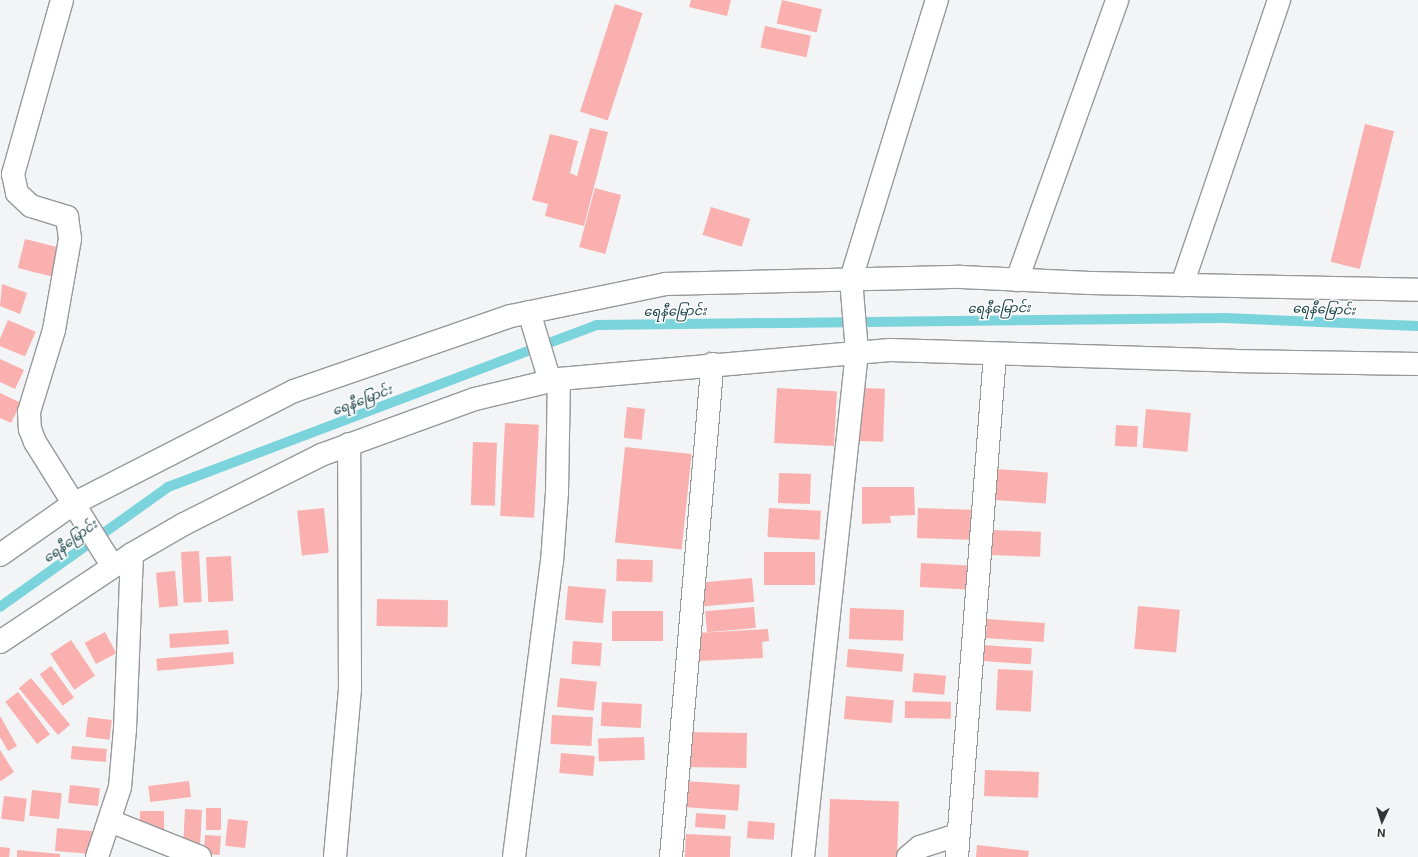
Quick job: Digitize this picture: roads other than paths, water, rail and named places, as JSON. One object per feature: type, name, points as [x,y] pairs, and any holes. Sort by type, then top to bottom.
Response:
[{"type":"street","points":[[62,0],[13,174],[17,193],[31,206],[66,217],[70,239],[54,330],[29,412],[30,429],[35,442],[110,563]]},
{"type":"street","points":[[803,857],[857,347],[851,284],[937,0]]},
{"type":"street","points":[[1016,280],[1117,0]]},
{"type":"street","points":[[1182,285],[1279,0]]},
{"type":"street","points":[[0,555],[75,507],[294,391],[511,316],[530,316],[665,284],[851,284],[960,277],[1182,285],[1418,290]]},
{"type":"street","points":[[514,857],[552,562],[557,492],[552,376],[530,316]]},
{"type":"street","points":[[0,642],[110,563],[132,554],[252,489],[320,455],[475,399],[552,376],[712,364],[857,347],[890,350],[996,354],[1418,364]]},
{"type":"street","points":[[956,857],[978,603],[996,354]]},
{"type":"street","points":[[671,857],[712,364]]},
{"type":"street","points":[[335,857],[350,689],[349,444]]},
{"type":"street","points":[[97,857],[120,787],[125,729],[132,554]]},
{"type":"street","points":[[110,821],[200,857]]},
{"type":"street","points":[[908,857],[920,847],[957,835]]},
{"type":"waterway","name":"ရေနီမြောင်း","points":[[0,607],[168,487],[596,325],[1225,318],[1418,326]]}]
